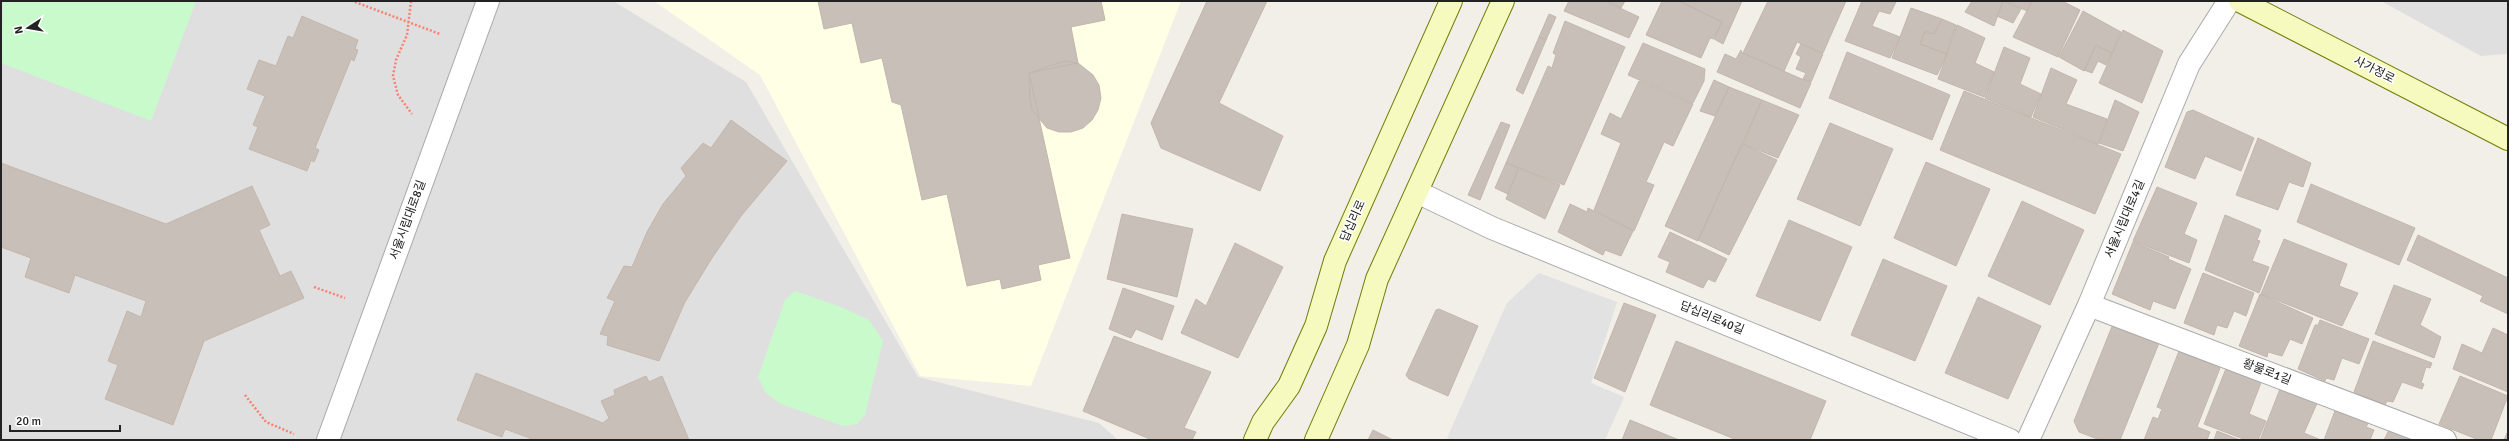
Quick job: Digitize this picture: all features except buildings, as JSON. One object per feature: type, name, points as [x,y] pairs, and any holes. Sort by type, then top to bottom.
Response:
[{"type":"main road","name":"답십리로","points":[[1255,440],[1263,422],[1288,386],[1316,326],[1335,261],[1452,1]]},
{"type":"main road","points":[[1316,440],[1358,345],[1377,279],[1502,1]]},
{"type":"main road","name":"사가정로","points":[[2240,1],[2508,139]]},
{"type":"street","name":"서울시립대로8길","points":[[328,440],[488,1]]},
{"type":"street","name":"서울시립대로4길","points":[[2028,440],[2089,305],[2189,64],[2229,1]]},
{"type":"street","name":"답십리로40길","points":[[1417,192],[1492,228],[2010,440]]},
{"type":"street","name":"황물로1길","points":[[2089,305],[2445,440]]},
{"type":"path","points":[[411,1],[409,23],[393,76],[398,95],[412,114]]},
{"type":"path","points":[[355,2],[440,34]]},
{"type":"path","points":[[314,287],[345,298]]},
{"type":"path","points":[[245,395],[266,422],[294,434]]},
{"type":"shaded area","points":[[1,1],[613,1],[746,82],[918,377],[1099,423],[1118,440],[1,440]]},
{"type":"shaded area","points":[[654,1],[1181,1],[1031,386],[920,376],[760,75]]},
{"type":"shaded area","points":[[2381,1],[2508,1],[2508,50],[2506,54],[2481,56]]},
{"type":"shaded area","points":[[1539,273],[1617,302],[1591,383],[1624,397],[1605,440],[1451,440],[1447,438],[1507,303]]},
{"type":"green space","points":[[3,1],[196,1],[151,121],[1,63]]},
{"type":"green space","points":[[795,291],[841,307],[869,320],[883,341],[865,415],[857,424],[843,426],[781,404],[765,392],[758,377],[785,300]]}]
